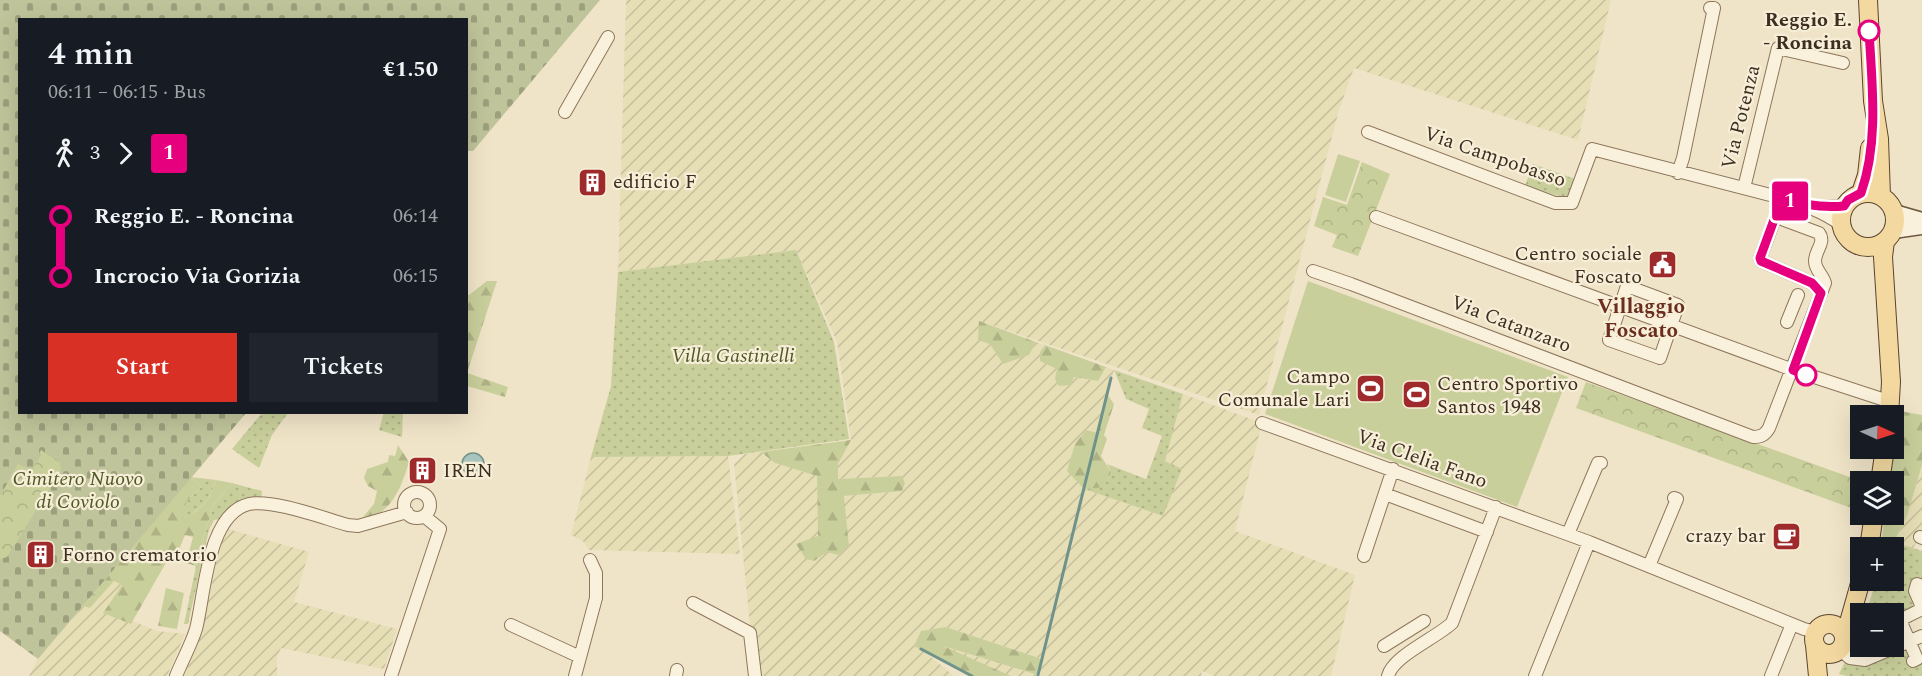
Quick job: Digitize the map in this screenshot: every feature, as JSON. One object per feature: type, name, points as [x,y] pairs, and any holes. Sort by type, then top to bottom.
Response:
[{"type":"main road","points":[[1861,193],[1870,157],[1873,101],[1868,0]]},
{"type":"main road","points":[[1873,101],[1879,139],[1881,196]]},
{"type":"main road","points":[[1884,298],[1869,259],[1861,247],[1850,241],[1844,234],[1842,215],[1848,200],[1861,193],[1881,196],[1889,203],[1891,228],[1883,257],[1890,405]]},
{"type":"main road","points":[[1861,247],[1874,247],[1891,228]]},
{"type":"main road","points":[[1819,634],[1844,616],[1858,591]]},
{"type":"main road","points":[[1822,676],[1840,647],[1858,591]]},
{"type":"main road","points":[[1819,634],[1839,628],[1840,647]]},
{"type":"main road","points":[[1819,634],[1825,653],[1840,647]]},
{"type":"main road","points":[[1818,676],[1819,634]]},
{"type":"street","points":[[1678,172],[1683,159],[1714,9],[1710,8]]},
{"type":"street","points":[[565,112],[608,37]]},
{"type":"street","name":"Via Potenza","points":[[1743,189],[1778,48],[1843,63]]},
{"type":"street","name":"Via Campobasso","points":[[1368,132],[1555,203],[1572,203],[1592,149],[1842,215]]},
{"type":"street","points":[[1785,199],[1780,218],[1760,258],[1761,261],[1812,283],[1821,293]]},
{"type":"street","points":[[1376,217],[1793,370],[1880,405]]},
{"type":"street","points":[[1780,218],[1820,232],[1823,240],[1815,262],[1816,268],[1825,279],[1793,370]]},
{"type":"street","points":[[1891,228],[1922,224]]},
{"type":"street","name":"Via Catanzaro","points":[[1313,271],[1753,437],[1765,434],[1769,429],[1793,370]]},
{"type":"street","points":[[1627,286],[1678,305],[1671,325],[1660,358],[1609,340],[1627,286]]},
{"type":"street","points":[[1798,295],[1789,317],[1811,320]]},
{"type":"street","name":"Via Clelia Fano","points":[[1262,423],[1568,534],[1819,634]]},
{"type":"street","points":[[1568,534],[1598,464],[1601,463]]},
{"type":"street","points":[[1364,556],[1393,469]]},
{"type":"street","points":[[391,676],[440,528],[424,516],[412,517],[406,512],[407,498],[412,494],[419,493],[426,496],[430,502],[429,510],[424,516]]},
{"type":"street","points":[[1384,494],[1487,532]]},
{"type":"street","points":[[1649,566],[1677,499],[1674,498]]},
{"type":"street","points":[[176,676],[195,632],[214,543],[220,528],[236,510],[249,504],[265,503],[358,526],[406,512]]},
{"type":"street","points":[[1388,676],[1392,665],[1452,623],[1496,507]]},
{"type":"street","points":[[1535,676],[1589,542]]},
{"type":"street","points":[[575,676],[596,598],[596,573],[590,560]]},
{"type":"street","points":[[1917,660],[1900,620],[1922,608],[1915,591],[1917,584],[1922,586]]},
{"type":"street","points":[[693,603],[750,633],[755,676]]},
{"type":"street","points":[[1384,646],[1424,621]]},
{"type":"street","points":[[1771,676],[1792,624]]},
{"type":"street","points":[[511,625],[580,657]]},
{"type":"street","points":[[1406,633],[1418,648]]},
{"type":"street","points":[[1840,647],[1850,658],[1864,660],[1922,636]]},
{"type":"shaded area","points":[[626,0],[1611,0],[1578,140],[1354,68],[1339,110],[1259,415],[979,321],[1029,355],[1036,342],[1045,345],[1040,352],[1058,369],[1073,377],[1098,381],[1106,367],[1114,370],[1098,433],[1068,471],[1084,489],[1163,516],[1181,469],[1165,461],[1183,394],[1262,423],[1235,531],[1355,575],[1331,676],[1215,676],[1202,671],[1201,676],[1011,676],[935,644],[1038,675],[1042,659],[946,627],[921,649],[954,676],[755,676],[734,464],[745,454],[761,452],[775,463],[817,476],[818,536],[827,552],[849,546],[844,496],[902,491],[901,476],[838,479],[838,464],[851,440],[837,342],[796,250],[618,272]]},
{"type":"shaded area","points":[[728,456],[740,554],[589,550],[583,541],[571,535],[591,457]]},
{"type":"shaded area","points":[[1922,465],[1922,538],[1920,537],[1913,548],[1904,545],[1904,537],[1896,537],[1907,516]]},
{"type":"shaded area","points":[[228,529],[309,552],[294,602],[397,629],[384,669],[281,648],[277,657],[277,676],[184,676],[200,638],[220,545]]},
{"type":"shaded area","points":[[114,581],[122,585],[103,613],[157,631],[185,634],[167,676],[29,676],[38,659],[83,606],[90,608]]},
{"type":"green space","name":"Cimitero Nuovo di Coviolo","points":[[0,0],[600,0],[473,151],[468,151],[468,18],[18,18],[18,414],[245,414],[38,659],[0,631]]},
{"type":"green space","points":[[1338,154],[1360,161],[1346,202],[1325,195]]},
{"type":"green space","points":[[1362,162],[1390,174],[1358,256],[1332,247],[1337,235],[1314,226],[1323,197],[1347,205]]},
{"type":"green space","points":[[1533,164],[1575,179],[1566,198],[1525,186]]},
{"type":"green space","name":"Villa Gastinelli","points":[[796,250],[834,342],[849,439],[728,456],[591,457],[611,386],[618,272]]},
{"type":"green space","points":[[487,281],[497,281],[468,370],[468,294]]},
{"type":"green space","name":"Centro Sportivo Santos 1948","points":[[1308,281],[1568,377],[1517,507],[1265,414]]},
{"type":"green space","points":[[979,321],[1036,342],[1029,355],[1003,364],[990,344],[978,340]]},
{"type":"green space","points":[[1045,345],[1106,367],[1098,381],[1074,377],[1070,385],[1059,386],[1055,379],[1057,369],[1040,361],[1040,352]]},
{"type":"green space","points":[[1114,370],[1183,394],[1165,461],[1182,469],[1163,516],[1084,489],[1104,486],[1111,472],[1107,464],[1146,479],[1162,436],[1142,428],[1149,409],[1126,399]]},
{"type":"green space","points":[[468,373],[508,387],[505,397],[468,386]]},
{"type":"green space","points":[[1586,382],[1850,477],[1850,508],[1576,408]]},
{"type":"green space","points":[[1107,394],[1114,404],[1104,435],[1107,439],[1101,456],[1111,472],[1104,487],[1084,489],[1067,471],[1075,444],[1086,430],[1098,433]]},
{"type":"green space","points":[[1904,412],[1922,415],[1922,465],[1904,522],[1904,471],[1891,471],[1893,459],[1904,459]]},
{"type":"green space","points":[[261,414],[287,414],[272,435],[259,468],[232,449]]},
{"type":"green space","points":[[383,414],[403,414],[402,437],[379,430]]},
{"type":"green space","points":[[851,440],[838,464],[838,479],[902,476],[905,483],[902,491],[844,496],[849,546],[838,555],[827,552],[814,561],[806,559],[796,544],[818,536],[817,476],[775,463],[761,452]]},
{"type":"green space","points":[[398,445],[409,462],[398,491],[394,499],[383,510],[375,515],[363,517],[374,504],[377,491],[368,486],[364,478],[367,469],[388,462],[389,455],[395,456]]},
{"type":"green space","points":[[41,450],[60,463],[61,470],[7,557],[0,559],[0,496],[18,464],[32,470],[41,455],[39,454]]},
{"type":"green space","points":[[191,477],[216,480],[206,501],[178,521],[187,501],[201,487]]},
{"type":"green space","points":[[191,477],[201,487],[187,501],[179,520],[193,513],[207,501],[216,480],[232,483],[213,505],[196,566],[186,563],[193,537],[185,535],[180,547],[168,559],[131,624],[103,613],[122,585],[114,581],[90,608],[83,606]]},
{"type":"green space","points":[[232,483],[262,491],[261,503],[227,518],[214,520],[209,530],[188,624],[184,624],[196,566],[213,505]]},
{"type":"green space","points":[[1884,525],[1902,525],[1896,537],[1882,537]]},
{"type":"green space","points":[[1904,545],[1922,551],[1922,586],[1917,585],[1922,607],[1904,618],[1904,603],[1869,603],[1873,591],[1904,591]]},
{"type":"green space","points":[[166,588],[184,593],[177,629],[158,626]]},
{"type":"green space","points":[[946,627],[1042,659],[1038,675],[943,646],[1011,676],[971,676],[914,646],[921,631]]},
{"type":"green space","points":[[1904,632],[1914,661],[1922,664],[1922,676],[1847,676],[1839,674],[1850,651],[1850,657],[1904,657]]},
{"type":"water","points":[[469,453],[477,453],[484,460],[484,468],[477,475],[469,475],[462,468],[462,460]]},
{"type":"waterway","points":[[1038,675],[1111,378]]},
{"type":"waterway","points":[[921,649],[972,676]]},
{"type":"bus line","name":"1","points":[[1806,375],[1793,370],[1821,293],[1812,283],[1761,261],[1760,258],[1782,198],[1810,207],[1832,207],[1844,206],[1848,200],[1861,193],[1870,157],[1873,101],[1869,31]]},
{"type":"place","name":"Reggio E. - Roncina","points":[[1869,31]]},
{"type":"place","name":"edificio F","points":[[592,182]]},
{"type":"place","name":"Centro sociale Foscato","points":[[1663,265]]},
{"type":"place","name":"Campo Comunale Lari","points":[[1371,388]]},
{"type":"place","name":"Centro Sportivo Santos 1948","points":[[1416,395]]},
{"type":"place","name":"IREN","points":[[422,471]]},
{"type":"place","name":"crazy bar","points":[[1787,536]]},
{"type":"place","name":"Forno crematorio","points":[[41,555]]},
{"type":"district","name":"Villaggio Foscato","points":[[1641,319]]}]
